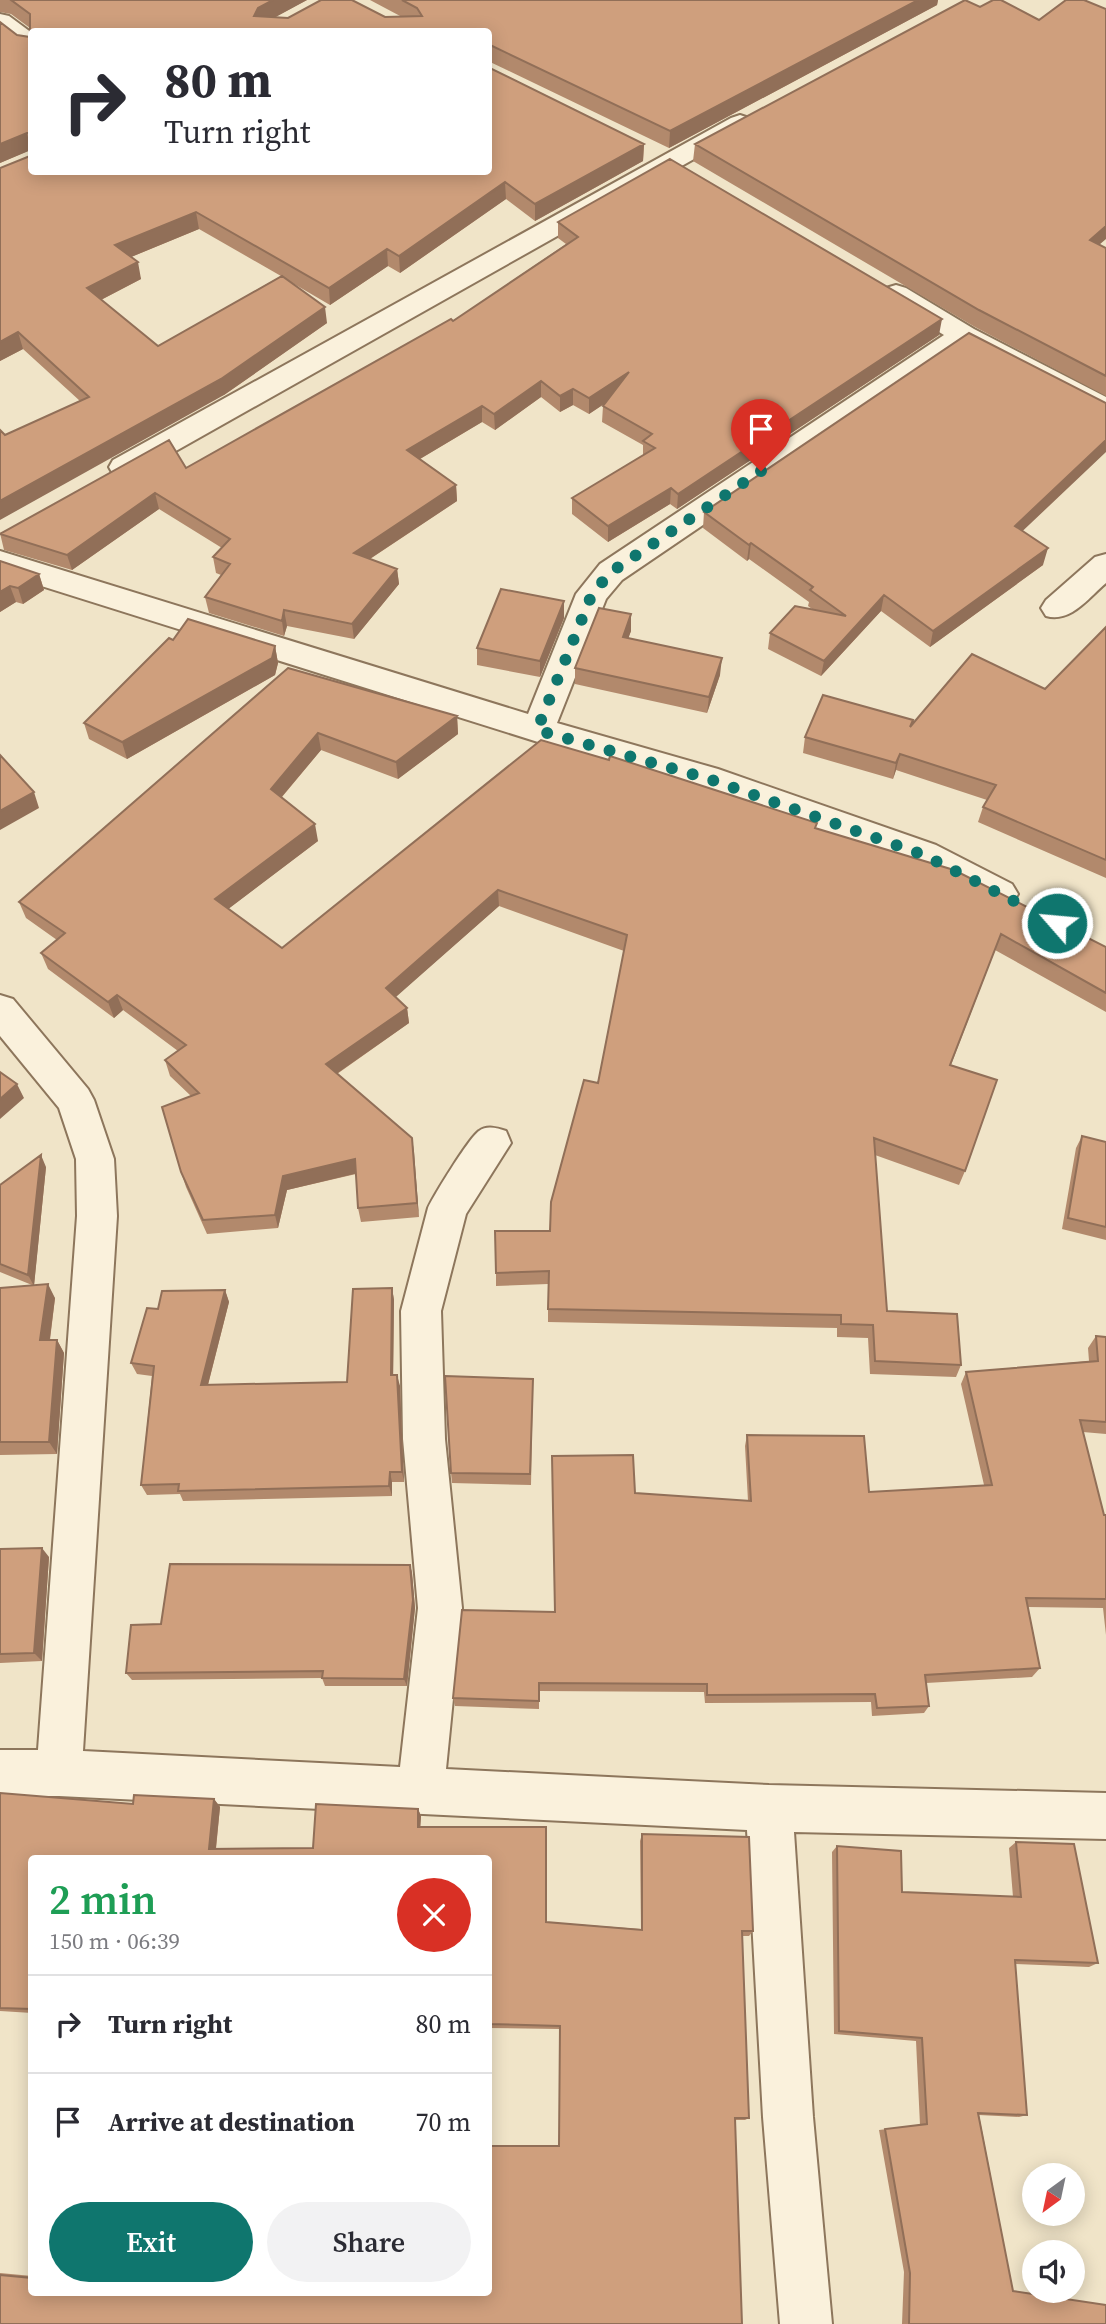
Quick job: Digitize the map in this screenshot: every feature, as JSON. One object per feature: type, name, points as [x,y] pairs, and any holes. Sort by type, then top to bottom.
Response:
[{"type":"street","points":[[0,21],[28,42]]},
{"type":"street","points":[[97,482],[766,109]]},
{"type":"street","points":[[870,279],[964,335],[1106,409]]},
{"type":"street","points":[[537,730],[592,594],[611,572],[964,335]]},
{"type":"street","points":[[0,562],[537,730],[706,778],[924,855],[1030,910]]},
{"type":"street","points":[[1057,608],[1106,565]]},
{"type":"street","points":[[0,1010],[75,1100],[95,1159],[97,1216],[59,1773]]},
{"type":"street","points":[[421,1790],[440,1608],[424,1439],[421,1311],[448,1208],[492,1143]]},
{"type":"street","points":[[0,1773],[59,1773],[769,1808],[1106,1816]]},
{"type":"street","points":[[769,1808],[788,2117],[806,2324]]},
{"type":"building","points":[[11,0],[273,0],[258,8],[254,16],[288,18],[321,0],[352,0],[385,17],[422,16],[417,8],[402,0],[918,0],[670,131],[492,46],[492,28],[30,28],[30,14]]},
{"type":"building","points":[[965,0],[980,7],[993,0],[1001,0],[1039,20],[1066,0],[1084,0],[1106,9],[1106,226],[1090,240],[1106,248],[1106,376],[979,310],[695,144]]},
{"type":"building","points":[[0,22],[17,35],[28,37],[28,133],[0,144]]},
{"type":"building","points":[[492,69],[644,144],[535,204],[505,182],[399,256],[387,249],[329,288],[196,212],[115,245],[138,262],[87,288],[158,346],[282,276],[325,307],[221,379],[0,501],[0,430],[5,435],[89,397],[18,332],[0,342],[0,168],[28,157],[28,175],[492,175]]},
{"type":"building","points":[[670,159],[942,319],[678,494],[671,488],[608,526],[572,498],[655,448],[643,441],[652,434],[603,406],[629,372],[589,398],[573,389],[560,396],[541,381],[494,414],[482,406],[407,450],[456,485],[354,553],[397,569],[352,624],[284,610],[282,621],[205,597],[230,564],[213,557],[230,539],[155,493],[67,555],[0,534],[169,440],[186,468],[451,319],[453,321],[578,237],[558,222]]},
{"type":"building","points":[[969,333],[1106,403],[1106,440],[1015,526],[1048,548],[933,631],[884,595],[824,661],[770,633],[795,606],[846,616],[810,590],[813,587],[704,512]]},
{"type":"building","points":[[0,561],[39,574],[18,588],[10,586],[0,592]]},
{"type":"building","points":[[501,589],[564,601],[540,661],[477,648]]},
{"type":"building","points":[[599,608],[631,614],[623,637],[722,658],[709,697],[575,668]]},
{"type":"building","points":[[188,619],[275,646],[272,658],[122,742],[84,723],[169,638],[173,640]]},
{"type":"building","points":[[1106,627],[1106,860],[983,807],[996,785],[900,754],[896,763],[805,737],[823,695],[913,720],[910,727],[972,654],[1045,689]]},
{"type":"building","points":[[288,668],[457,716],[396,762],[318,733],[271,789],[315,824],[215,899],[282,948],[541,740],[609,760],[610,756],[817,823],[815,828],[954,870],[1106,947],[1106,993],[1001,934],[950,1065],[997,1080],[965,1171],[874,1138],[887,1311],[957,1314],[961,1365],[875,1361],[873,1325],[841,1324],[841,1315],[548,1309],[549,1271],[496,1273],[495,1231],[550,1231],[551,1202],[584,1080],[598,1083],[627,935],[498,890],[386,988],[407,1008],[326,1064],[412,1138],[417,1203],[358,1208],[355,1159],[283,1176],[275,1215],[203,1220],[181,1172],[162,1107],[199,1093],[165,1060],[186,1045],[117,995],[108,1002],[41,953],[65,933],[19,902]]},
{"type":"building","points":[[0,755],[34,792],[0,811]]},
{"type":"building","points":[[0,1072],[17,1084],[0,1099]]},
{"type":"building","points":[[1082,1136],[1106,1142],[1106,1227],[1068,1218]]},
{"type":"building","points":[[41,1155],[28,1275],[0,1264],[0,1185]]},
{"type":"building","points":[[48,1284],[40,1340],[57,1340],[49,1442],[0,1442],[0,1288]]},
{"type":"building","points":[[392,1288],[391,1375],[397,1375],[402,1472],[390,1472],[389,1486],[178,1491],[179,1484],[141,1485],[154,1366],[131,1363],[147,1308],[158,1309],[162,1291],[225,1290],[201,1385],[347,1382],[353,1289]]},
{"type":"building","points":[[1096,1336],[1106,1337],[1106,1422],[1080,1420],[1106,1515],[1106,1599],[1026,1598],[1040,1668],[925,1675],[929,1706],[877,1708],[875,1694],[707,1695],[707,1684],[539,1683],[539,1701],[453,1698],[462,1610],[555,1612],[552,1456],[633,1455],[635,1493],[751,1501],[747,1435],[864,1436],[869,1492],[992,1485],[966,1372],[1098,1361]]},
{"type":"building","points":[[445,1376],[533,1379],[530,1474],[451,1473]]},
{"type":"building","points":[[42,1548],[34,1653],[0,1654],[0,1549]]},
{"type":"building","points":[[170,1564],[410,1565],[413,1600],[404,1679],[322,1678],[323,1671],[126,1673],[131,1625],[161,1624]]},
{"type":"building","points":[[0,1793],[133,1804],[134,1795],[214,1799],[209,1849],[313,1848],[316,1804],[418,1809],[418,1827],[546,1827],[546,1922],[642,1930],[642,1834],[749,1837],[753,1931],[742,1931],[749,2118],[735,2118],[742,2324],[0,2324],[0,2275],[28,2278],[28,2296],[492,2296],[492,2146],[559,2146],[560,2026],[492,2024],[492,1855],[28,1855],[28,2009],[0,2008]]},
{"type":"building","points":[[1016,1842],[1074,1844],[1098,1963],[1015,1960],[1027,2115],[978,2113],[1013,2291],[1022,2292],[1022,2303],[1085,2302],[1106,2305],[1106,2324],[909,2324],[910,2273],[885,2129],[927,2124],[922,2038],[839,2031],[837,1846],[901,1851],[902,1892],[1021,1897]]},
{"type":"route","points":[[761,471],[611,572],[592,594],[537,730],[706,778],[924,855],[1057,923]]}]
